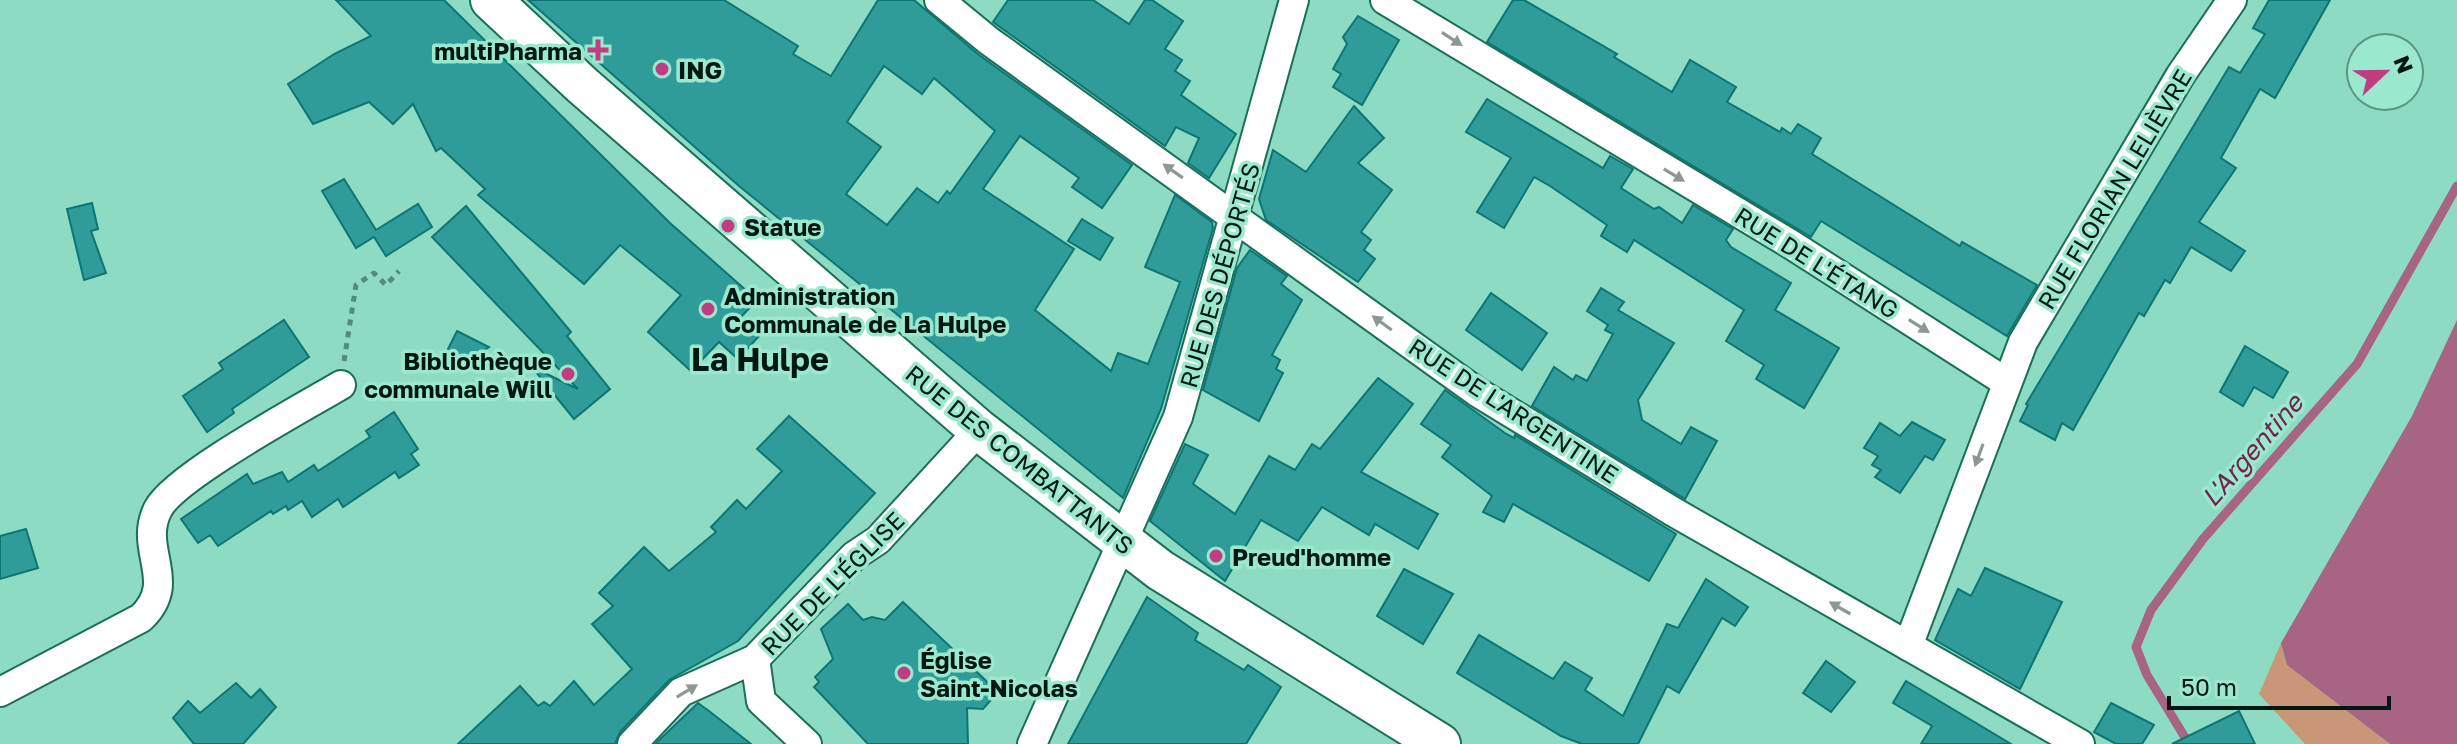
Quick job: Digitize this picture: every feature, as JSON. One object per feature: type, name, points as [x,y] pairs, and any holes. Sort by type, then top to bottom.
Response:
[{"type":"main road","name":"RUE DES COMBATTANTS","points":[[491,0],[582,85],[979,430],[1121,542],[1160,570],[1440,744]]},
{"type":"street","name":"RUE DE L'ARGENTINE","points":[[939,0],[989,41],[1477,392],[1672,511],[2080,744]]},
{"type":"street","name":"RUE DES DÉPORTÉS","points":[[1032,744],[1178,417],[1294,0]]},
{"type":"street","name":"RUE DE L'ÉTANG","points":[[1385,0],[1792,245],[2006,382]]},
{"type":"street","name":"RUE FLORIAN LELIÈVRE","points":[[2006,382],[2031,328],[2180,76],[2232,0]]},
{"type":"street","points":[[1908,646],[2006,382]]},
{"type":"street","points":[[0,692],[141,618],[157,603],[160,581],[152,541],[156,512],[167,495],[253,437],[341,385]]},
{"type":"street","name":"RUE DE L'ÉGLISE","points":[[632,744],[681,692],[755,659],[854,556],[878,540],[979,430]]},
{"type":"street","points":[[755,659],[761,701],[807,744]]},
{"type":"path","points":[[341,385],[356,285],[374,273],[386,285],[399,271]]},
{"type":"shaded area","points":[[2457,320],[2457,744],[2390,744],[2287,665],[2281,643],[2412,416]]},
{"type":"shaded area","points":[[2281,643],[2287,665],[2390,744],[2305,744],[2259,694]]},
{"type":"building","points":[[336,0],[444,0],[670,223],[757,300],[739,319],[759,336],[738,359],[719,342],[691,371],[648,332],[681,295],[620,245],[584,284],[478,195],[485,189],[441,148],[436,151],[413,104],[393,124],[369,102],[313,124],[288,84],[334,54],[371,36]]},
{"type":"building","points":[[528,0],[724,0],[798,46],[793,54],[831,76],[878,0],[914,0],[979,55],[1132,165],[1102,208],[1072,187],[1079,178],[1020,136],[983,189],[1074,249],[1035,310],[1111,371],[1118,353],[1148,364],[1180,282],[1145,267],[1175,195],[1212,222],[1213,228],[1161,409],[1123,498],[739,186]],"holes":[[[884,66],[922,94],[934,78],[995,131],[950,194],[947,191],[938,203],[917,188],[887,225],[846,194],[881,147],[847,122]]]},
{"type":"building","points":[[1008,0],[1093,0],[1129,24],[1145,0],[1152,0],[1183,21],[1165,49],[1182,60],[1175,71],[1190,81],[1181,95],[1236,134],[1209,178],[1188,163],[1199,138],[1176,127],[1165,146],[993,22]]},
{"type":"building","points":[[1513,0],[1524,0],[1617,54],[1614,57],[1672,92],[1690,60],[1736,87],[1727,102],[1780,132],[1782,128],[1791,134],[1798,124],[1821,138],[1812,154],[1960,246],[1962,242],[2037,285],[2007,336],[1821,221],[1811,237],[1487,42]]},
{"type":"building","points":[[2269,0],[2330,0],[2275,98],[2260,89],[2221,158],[2236,168],[2199,222],[2245,251],[2231,271],[2191,247],[2170,283],[2165,280],[2144,316],[2139,313],[2073,430],[2062,423],[2055,440],[2020,421],[2026,404],[2229,67],[2240,73],[2265,34],[2253,28]]},
{"type":"building","points":[[1358,16],[1399,40],[1362,105],[1333,87],[1341,74],[1333,69],[1347,44],[1343,37]]},
{"type":"building","points":[[1487,99],[1603,168],[1610,156],[1633,169],[1621,188],[1654,209],[1659,207],[1682,223],[1693,205],[1733,229],[1726,240],[1731,247],[1791,283],[1775,310],[1839,348],[1804,408],[1756,379],[1764,365],[1726,341],[1744,310],[1634,240],[1627,252],[1601,236],[1607,225],[1550,186],[1534,177],[1504,228],[1477,212],[1511,158],[1466,132]]},
{"type":"building","points":[[1354,106],[1384,138],[1358,163],[1392,190],[1361,232],[1371,240],[1364,250],[1375,259],[1358,282],[1266,220],[1259,199],[1273,150],[1306,172]]},
{"type":"building","points":[[344,179],[376,230],[418,204],[432,227],[386,256],[374,237],[356,248],[322,191]]},
{"type":"building","points":[[92,203],[98,229],[91,231],[106,273],[84,280],[67,209]]},
{"type":"building","points":[[466,206],[571,332],[567,336],[610,389],[574,419],[532,367],[578,389],[432,237]]},
{"type":"building","points":[[1082,219],[1113,238],[1100,260],[1068,241]]},
{"type":"building","points":[[1250,250],[1287,276],[1281,284],[1302,300],[1272,355],[1280,360],[1276,369],[1283,373],[1259,421],[1203,390],[1237,268]]},
{"type":"building","points":[[1601,288],[1624,302],[1618,310],[1674,343],[1638,400],[1642,420],[1681,444],[1691,427],[1717,441],[1685,499],[1532,406],[1554,367],[1573,380],[1576,375],[1587,381],[1613,334],[1605,330],[1608,325],[1587,311]]},
{"type":"building","points":[[1491,293],[1547,333],[1522,370],[1466,330]]},
{"type":"building","points":[[284,320],[309,357],[232,409],[234,413],[207,432],[183,396],[223,369],[219,363]]},
{"type":"building","points":[[457,331],[489,347],[463,363],[445,355]]},
{"type":"building","points":[[2245,346],[2288,372],[2273,398],[2254,387],[2243,406],[2220,392]]},
{"type":"building","points":[[1378,378],[1413,404],[1361,472],[1438,514],[1418,549],[1375,524],[1369,535],[1322,507],[1298,541],[1261,520],[1225,581],[1150,521],[1185,444],[1208,455],[1193,484],[1235,514],[1269,456],[1295,470],[1312,444],[1320,449]]},
{"type":"building","points":[[1445,390],[1505,433],[1514,438],[1515,435],[1676,534],[1649,581],[1513,504],[1504,522],[1483,512],[1492,496],[1442,457],[1451,445],[1421,424]]},
{"type":"building","points":[[394,412],[418,449],[411,454],[419,465],[399,478],[395,472],[343,507],[338,499],[312,517],[302,501],[288,510],[286,506],[273,514],[271,511],[218,546],[210,535],[198,543],[181,519],[247,474],[253,484],[282,472],[288,482],[314,465],[318,471],[370,437],[366,431]]},
{"type":"building","points":[[789,416],[875,493],[738,641],[669,680],[620,732],[615,744],[458,744],[520,686],[538,706],[544,702],[550,706],[574,681],[594,705],[632,669],[592,624],[613,606],[599,593],[644,547],[669,571],[716,532],[711,527],[737,500],[746,509],[782,471],[757,449]]},
{"type":"building","points":[[1912,422],[1945,440],[1933,460],[1925,456],[1900,493],[1875,477],[1881,470],[1872,465],[1878,456],[1864,448],[1880,423],[1900,436]]},
{"type":"building","points":[[26,529],[38,568],[0,579],[0,536]]},
{"type":"building","points":[[1985,568],[2062,602],[2020,689],[1935,640],[1958,589],[1971,596]]},
{"type":"building","points":[[1404,569],[1453,594],[1423,644],[1377,616]]},
{"type":"building","points":[[1706,579],[1748,607],[1735,626],[1722,618],[1679,693],[1667,686],[1638,744],[1582,744],[1561,736],[1457,673],[1479,635],[1553,679],[1565,662],[1592,678],[1585,690],[1623,716],[1667,624],[1678,628]]},
{"type":"building","points":[[1147,597],[1198,633],[1195,640],[1244,670],[1248,665],[1281,687],[1246,744],[1068,744]]},
{"type":"building","name":"Église Saint-Nicolas","points":[[903,602],[998,692],[983,709],[967,708],[968,744],[868,744],[814,687],[819,682],[815,677],[833,659],[821,629],[848,604],[863,620],[872,617],[885,620]]},
{"type":"building","points":[[1826,661],[1855,682],[1831,712],[1803,693]]},
{"type":"building","points":[[1906,681],[2011,744],[1921,744],[1932,726],[1893,703]]},
{"type":"building","points":[[236,683],[251,698],[260,689],[276,707],[243,744],[194,744],[173,718],[188,701],[200,713]]},
{"type":"building","points":[[698,703],[709,711],[751,744],[655,744]]},
{"type":"building","points":[[2111,703],[2154,725],[2142,744],[2116,744],[2094,732]]},
{"type":"building","points":[[2239,711],[2255,744],[2172,744]]},
{"type":"waterway","name":"L'Argentine","points":[[2189,744],[2147,675],[2136,647],[2151,610],[2203,539],[2357,364],[2457,186]]},
{"type":"place","name":"multiPharma","points":[[598,50]]},
{"type":"place","name":"ING","points":[[662,69]]},
{"type":"place","name":"Statue","points":[[728,226]]},
{"type":"place","name":"Administration Communale de La Hulpe","points":[[708,309]]},
{"type":"place","name":"Bibliothèque communale Will","points":[[568,374]]},
{"type":"place","name":"Preud'homme","points":[[1216,556]]},
{"type":"place","name":"Église Saint-Nicolas","points":[[904,673]]},
{"type":"district","name":"La Hulpe","points":[[760,359]]}]
